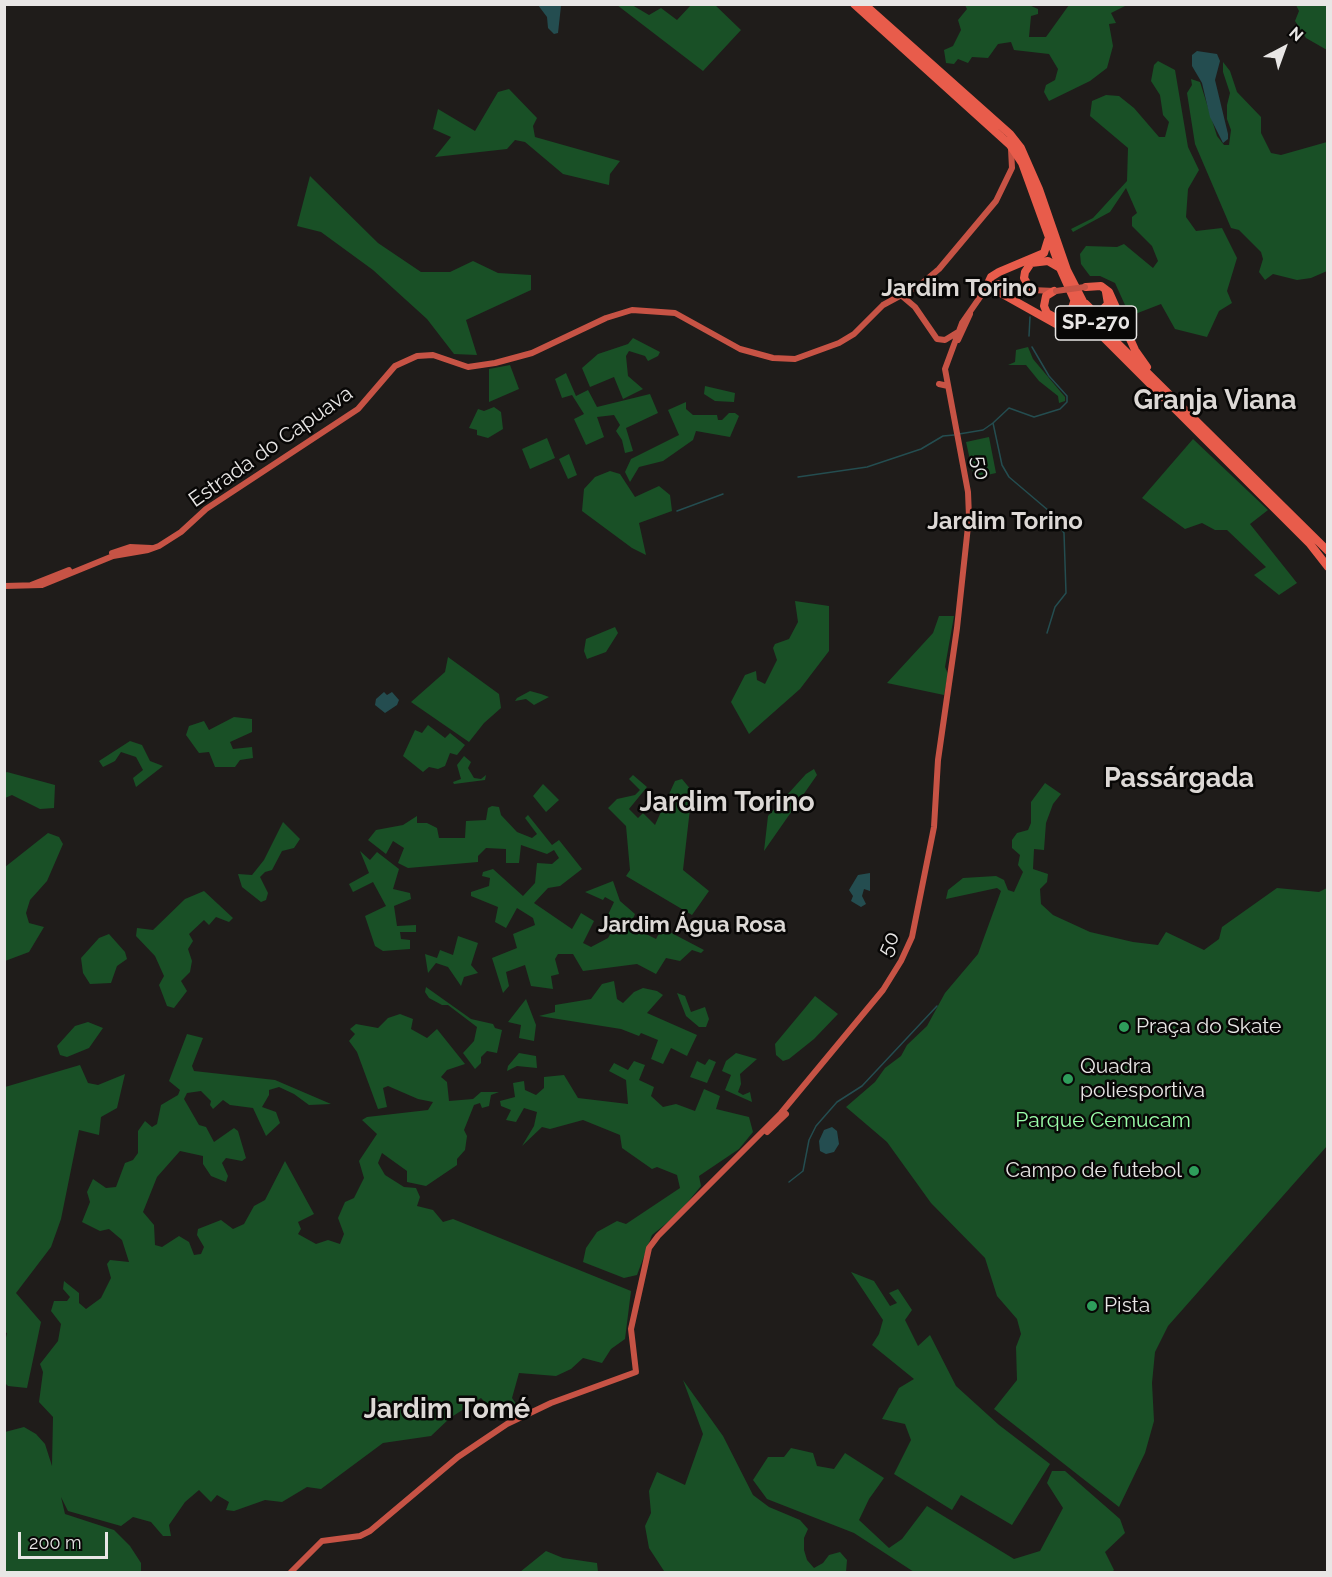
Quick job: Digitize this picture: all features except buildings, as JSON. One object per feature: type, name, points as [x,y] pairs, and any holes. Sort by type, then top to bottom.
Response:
[{"type":"highway","name":"SP-270","points":[[854,4],[1019,156],[1060,268],[1094,330],[1310,544],[1328,567]]},
{"type":"highway","name":"SP-270","points":[[864,4],[1010,134],[1026,156],[1076,299],[1098,325],[1328,551]]},
{"type":"highway","points":[[1048,237],[1044,253],[999,272],[991,278],[985,290],[997,291],[1056,324],[1094,330]]},
{"type":"highway","points":[[1031,290],[1025,282],[1024,275],[1031,263],[1048,261],[1060,268]]},
{"type":"highway","points":[[1085,287],[1101,286],[1110,292],[1141,360],[1176,402]]},
{"type":"highway","points":[[1055,291],[1045,298],[1044,306],[1047,313],[1058,319],[1069,317],[1076,299],[1093,311],[1099,311],[1107,306],[1109,300],[1106,291],[1098,287],[1085,287]]},
{"type":"main road","points":[[1010,146],[1012,168],[1017,168],[1027,177]]},
{"type":"main road","name":"Estrada do Capuava","points":[[4,586],[28,587],[130,549],[154,548],[181,532],[206,509],[358,409],[395,366],[410,358],[433,355],[462,366],[482,366],[532,353],[620,312],[653,310],[665,310],[683,316],[745,351],[773,358],[795,359],[848,339],[883,305],[930,278],[996,201],[1012,168]]},
{"type":"main road","points":[[945,372],[964,324],[985,290],[998,283],[1031,290],[1055,291],[1085,287]]},
{"type":"main road","points":[[902,296],[915,307],[938,339],[945,340],[958,332]]},
{"type":"main road","points":[[945,372],[958,332],[964,324]]},
{"type":"main road","name":"50","points":[[291,1572],[322,1541],[360,1536],[370,1531],[458,1458],[507,1424],[550,1403],[636,1372],[631,1329],[649,1248],[658,1236],[761,1135],[883,990],[912,937],[934,827],[939,751],[957,628],[970,505],[945,372]]},
{"type":"main road","points":[[939,384],[948,386]]},
{"type":"main road","points":[[761,1135],[775,1126],[786,1114]]},
{"type":"green space","points":[[1144,4],[1127,5],[1111,13],[1116,23],[1109,24],[1113,46],[1107,68],[1090,81],[1049,101],[1044,92],[1046,85],[1055,80],[1058,69],[1049,54],[1014,50],[1011,42],[998,44],[988,58],[972,57],[968,63],[958,59],[954,64],[946,63],[944,50],[953,46],[961,30],[958,20],[967,9],[965,5],[1029,5],[1038,9],[1038,14],[1031,16],[1029,37],[1046,37],[1069,5]]},
{"type":"green space","points":[[617,5],[632,5],[649,15],[661,8],[677,20],[691,5],[715,5],[741,30],[703,71]]},
{"type":"green space","points":[[1296,5],[1327,5],[1327,50],[1306,38],[1295,21],[1299,11]]},
{"type":"green space","points":[[1158,61],[1175,70],[1188,147],[1199,170],[1188,189],[1186,217],[1196,231],[1222,228],[1237,258],[1227,291],[1232,303],[1219,311],[1207,337],[1175,329],[1161,304],[1130,316],[1115,283],[1100,276],[1090,276],[1081,264],[1080,254],[1086,246],[1117,247],[1124,244],[1153,268],[1158,261],[1152,246],[1132,226],[1132,217],[1137,213],[1126,188],[1110,212],[1073,232],[1071,229],[1093,218],[1127,181],[1128,148],[1090,116],[1092,101],[1106,95],[1119,96],[1134,108],[1159,137],[1165,137],[1169,122],[1163,115],[1160,95],[1151,81],[1154,65]]},
{"type":"green space","points":[[1223,62],[1230,71],[1237,92],[1261,117],[1261,133],[1271,153],[1281,155],[1327,142],[1327,271],[1311,278],[1297,280],[1273,274],[1265,280],[1259,272],[1263,259],[1261,252],[1239,230],[1231,228],[1195,144],[1187,93],[1192,85],[1191,79],[1200,82],[1217,136],[1224,145],[1229,145],[1231,130],[1227,119],[1227,105],[1230,93],[1223,72]]},
{"type":"green space","points":[[509,89],[537,118],[533,126],[535,137],[620,161],[610,174],[609,185],[563,174],[525,142],[515,140],[507,149],[435,157],[451,137],[433,129],[438,109],[475,131],[498,92]]},
{"type":"green space","points":[[310,176],[378,243],[421,272],[450,272],[473,261],[498,273],[531,275],[531,290],[466,320],[477,355],[454,354],[427,319],[373,270],[321,232],[297,226]]},
{"type":"green space","points":[[633,338],[660,352],[658,356],[648,361],[645,356],[629,351],[626,356],[628,376],[643,389],[623,399],[614,377],[590,387],[582,368],[598,354],[628,344]]},
{"type":"green space","points":[[1028,347],[1033,359],[1065,397],[1065,401],[1059,403],[1058,396],[1039,381],[1026,365],[1008,365],[1015,362],[1016,350]]},
{"type":"green space","points":[[510,365],[519,389],[489,402],[489,369]]},
{"type":"green space","points":[[566,373],[576,396],[588,390],[597,407],[650,394],[658,413],[626,428],[633,451],[625,453],[622,440],[616,431],[620,425],[614,415],[597,417],[604,437],[586,445],[574,419],[584,414],[572,395],[562,398],[555,379]]},
{"type":"green space","points":[[705,386],[735,393],[734,402],[715,401],[704,394]]},
{"type":"green space","points":[[686,402],[686,409],[693,415],[717,415],[718,420],[722,420],[729,413],[739,416],[730,437],[696,431],[693,440],[663,461],[639,467],[630,482],[625,472],[631,459],[679,435],[668,410]]},
{"type":"green space","points":[[494,407],[501,412],[503,429],[488,438],[477,435],[477,430],[469,428],[478,409],[484,411]]},
{"type":"green space","points":[[989,437],[996,473],[974,478],[966,442]]},
{"type":"green space","points":[[547,438],[555,458],[530,469],[522,449]]},
{"type":"green space","points":[[1193,439],[1268,510],[1250,524],[1297,583],[1279,595],[1254,575],[1266,567],[1227,530],[1215,530],[1202,523],[1185,529],[1142,498]]},
{"type":"green space","points":[[569,454],[577,475],[568,479],[559,459]]},
{"type":"green space","points":[[610,471],[620,474],[635,497],[659,486],[670,495],[672,511],[639,523],[646,555],[632,548],[582,511],[584,489],[595,477]]},
{"type":"green space","points":[[795,601],[829,606],[829,651],[800,689],[749,734],[731,702],[745,675],[756,671],[757,680],[765,684],[777,660],[773,648],[775,644],[789,639],[798,622]]},
{"type":"green space","points":[[939,616],[954,616],[945,667],[948,674],[944,695],[887,683],[933,633]]},
{"type":"green space","points":[[615,627],[618,633],[606,652],[587,659],[584,651],[586,639]]},
{"type":"green space","points":[[448,657],[499,694],[501,708],[484,723],[469,742],[411,702],[445,672]]},
{"type":"green space","points":[[530,691],[549,697],[534,705],[526,699],[515,701]]},
{"type":"green space","points":[[234,717],[252,719],[252,732],[230,742],[233,749],[252,747],[253,758],[240,760],[235,767],[215,767],[209,752],[199,753],[186,735],[189,726],[204,721],[209,730]]},
{"type":"green space","points":[[428,725],[445,738],[450,733],[465,745],[457,755],[450,753],[445,766],[438,769],[429,767],[423,772],[403,756],[415,730],[422,733]]},
{"type":"green space","points":[[130,741],[142,745],[150,761],[163,766],[136,787],[133,778],[143,770],[136,757],[121,752],[115,761],[103,767],[99,761]]},
{"type":"green space","points":[[464,756],[471,762],[468,768],[474,778],[481,779],[486,775],[485,780],[454,784],[453,782],[461,779],[457,765]]},
{"type":"green space","points":[[814,769],[817,775],[764,851],[768,816],[806,774]]},
{"type":"green space","points":[[5,773],[55,785],[54,808],[40,809],[12,795],[5,798]]},
{"type":"green space","points":[[633,775],[647,787],[629,809],[638,818],[643,813],[655,825],[675,781],[682,779],[692,791],[683,870],[709,891],[692,915],[626,876],[630,870],[626,826],[608,808],[617,799],[635,795],[640,790],[629,779]]},
{"type":"green space","name":"Parque Cemucam","points":[[1045,783],[1061,794],[1053,804],[1046,823],[1044,850],[1034,849],[1033,869],[1048,874],[1047,882],[1040,889],[1041,904],[1053,915],[1090,932],[1158,945],[1166,932],[1204,950],[1219,939],[1222,927],[1277,888],[1319,892],[1327,888],[1327,1146],[1168,1326],[1155,1352],[1152,1383],[1154,1421],[1145,1453],[1119,1507],[994,1409],[1017,1380],[1016,1347],[1021,1334],[1017,1319],[997,1296],[985,1258],[931,1203],[887,1142],[846,1107],[875,1082],[885,1068],[901,1056],[907,1045],[927,1026],[945,993],[978,954],[1001,891],[997,888],[946,899],[948,890],[963,878],[996,876],[1004,880],[1008,890],[1014,892],[1023,872],[1018,865],[1020,855],[1012,848],[1012,840],[1017,833],[1028,830],[1031,823],[1031,802]]},
{"type":"green space","points":[[543,784],[559,800],[546,812],[533,796]]},
{"type":"green space","points":[[499,807],[501,815],[517,832],[532,838],[537,834],[525,818],[528,815],[552,845],[559,840],[582,869],[560,886],[548,888],[534,903],[572,929],[581,913],[594,921],[583,943],[591,947],[608,938],[612,931],[607,917],[614,902],[585,892],[613,881],[620,901],[635,914],[630,926],[656,939],[662,928],[704,950],[701,953],[692,950],[680,961],[666,958],[656,974],[637,964],[583,971],[573,954],[558,954],[555,959],[559,974],[551,976],[553,989],[531,986],[525,965],[506,972],[509,986],[503,993],[492,958],[517,948],[513,934],[535,925],[533,918],[517,908],[506,928],[495,922],[498,907],[471,896],[471,892],[489,886],[490,878],[482,876],[483,872],[493,869],[523,896],[535,883],[537,863],[552,864],[559,858],[554,850],[547,854],[521,845],[519,863],[506,863],[506,849],[486,848],[478,856],[478,862],[408,868],[398,863],[404,848],[393,841],[386,854],[368,840],[376,830],[403,825],[417,816],[417,823],[427,823],[437,828],[439,838],[465,838],[466,821],[486,820],[488,808]]},
{"type":"green space","points":[[283,822],[300,839],[294,848],[282,851],[272,870],[260,877],[268,893],[266,900],[261,902],[242,887],[238,874],[252,875],[264,860]]},
{"type":"green space","points":[[48,833],[59,837],[63,844],[47,881],[30,900],[26,913],[29,923],[44,927],[29,952],[5,961],[5,867]]},
{"type":"green space","points":[[360,851],[370,860],[377,852],[399,869],[393,889],[410,893],[411,899],[394,906],[397,926],[416,925],[416,932],[400,932],[401,939],[410,940],[410,949],[383,951],[375,946],[365,916],[386,906],[373,882],[353,892],[349,884],[369,873]]},
{"type":"green space","points":[[204,891],[233,918],[229,922],[216,917],[209,925],[204,920],[189,934],[193,941],[188,949],[192,961],[190,972],[181,981],[187,991],[174,1008],[167,1006],[159,985],[164,976],[155,956],[136,936],[137,928],[153,930],[185,899]]},
{"type":"green space","points":[[109,934],[125,952],[127,959],[117,966],[111,983],[90,984],[83,973],[81,958],[99,938]]},
{"type":"green space","points":[[458,936],[478,943],[471,965],[478,973],[464,977],[461,986],[448,967],[436,963],[428,973],[425,954],[437,958],[440,950],[453,955]]},
{"type":"green space","points":[[614,981],[617,999],[623,1003],[634,992],[643,988],[663,995],[647,1013],[697,1035],[687,1056],[671,1048],[663,1064],[651,1059],[658,1040],[641,1033],[639,1036],[621,1029],[539,1016],[555,1012],[555,1005],[591,999],[602,984]]},
{"type":"green space","points":[[426,987],[471,1019],[493,1024],[495,1028],[502,1030],[497,1053],[487,1051],[475,1069],[463,1053],[474,1041],[477,1027],[448,1005],[442,1005],[429,998],[425,992]]},
{"type":"green space","points":[[677,993],[685,996],[691,1012],[705,1007],[709,1019],[706,1027],[699,1027],[686,1016]]},
{"type":"green space","points":[[815,996],[838,1014],[814,1039],[789,1059],[783,1061],[776,1055],[775,1044]]},
{"type":"green space","points":[[526,999],[536,1025],[534,1041],[519,1038],[521,1025],[508,1022]]},
{"type":"green space","points":[[400,1014],[413,1019],[411,1029],[427,1038],[437,1029],[465,1064],[447,1070],[441,1077],[447,1082],[449,1101],[473,1099],[481,1092],[499,1092],[491,1095],[489,1106],[482,1108],[480,1103],[474,1105],[464,1130],[467,1136],[465,1150],[457,1159],[457,1165],[426,1186],[407,1182],[407,1171],[382,1153],[378,1163],[385,1175],[404,1187],[416,1188],[420,1197],[417,1206],[433,1210],[443,1222],[453,1219],[631,1291],[625,1339],[611,1349],[602,1363],[583,1358],[571,1369],[556,1376],[519,1373],[512,1398],[517,1405],[509,1405],[495,1413],[481,1398],[450,1418],[431,1436],[383,1443],[321,1489],[307,1487],[282,1502],[265,1500],[234,1511],[226,1510],[229,1502],[217,1495],[211,1502],[199,1490],[185,1502],[169,1525],[171,1536],[163,1536],[151,1522],[133,1517],[121,1526],[68,1511],[61,1497],[65,1514],[114,1530],[130,1546],[141,1563],[141,1572],[5,1572],[5,1432],[24,1427],[36,1434],[45,1444],[52,1466],[53,1417],[39,1402],[43,1372],[40,1364],[58,1341],[61,1324],[51,1311],[54,1301],[67,1301],[70,1297],[63,1289],[64,1281],[79,1293],[79,1303],[86,1309],[101,1298],[111,1278],[107,1264],[110,1260],[129,1262],[122,1240],[109,1229],[100,1231],[82,1222],[90,1202],[87,1192],[93,1179],[106,1188],[116,1187],[125,1163],[133,1160],[138,1153],[138,1131],[145,1121],[152,1127],[157,1124],[161,1105],[178,1095],[180,1090],[169,1081],[187,1034],[203,1038],[192,1066],[194,1071],[275,1080],[331,1104],[309,1105],[279,1087],[269,1090],[269,1095],[262,1107],[276,1112],[280,1123],[266,1136],[253,1108],[230,1105],[223,1100],[213,1109],[210,1105],[211,1101],[201,1091],[187,1093],[184,1099],[199,1125],[206,1127],[214,1142],[234,1128],[238,1131],[246,1158],[242,1161],[226,1158],[222,1163],[228,1176],[226,1182],[211,1176],[203,1164],[203,1156],[180,1151],[157,1177],[143,1212],[154,1225],[155,1245],[162,1247],[179,1236],[189,1242],[194,1255],[201,1254],[204,1247],[197,1235],[198,1229],[221,1220],[233,1229],[244,1224],[254,1206],[265,1200],[285,1161],[314,1214],[298,1222],[301,1229],[298,1234],[316,1244],[328,1240],[340,1244],[344,1234],[338,1218],[345,1202],[354,1198],[364,1178],[359,1161],[377,1134],[362,1120],[367,1117],[428,1110],[433,1102],[418,1099],[388,1086],[383,1088],[387,1107],[378,1109],[357,1052],[349,1041],[355,1034],[350,1029],[356,1024],[378,1028],[388,1018]]},
{"type":"green space","points":[[88,1022],[103,1028],[89,1048],[67,1057],[60,1055],[57,1046],[75,1026]]},
{"type":"green space","points":[[519,1053],[536,1056],[537,1068],[517,1066],[507,1071],[508,1066]]},
{"type":"green space","points":[[736,1053],[757,1059],[740,1074],[741,1084],[738,1092],[743,1095],[750,1092],[752,1102],[725,1090],[731,1075],[722,1071],[726,1061]]},
{"type":"green space","points":[[709,1059],[716,1062],[707,1083],[690,1077],[697,1061],[705,1065]]},
{"type":"green space","points":[[634,1061],[645,1065],[639,1080],[654,1087],[651,1096],[663,1107],[676,1104],[695,1111],[704,1089],[720,1096],[716,1109],[749,1117],[753,1132],[739,1149],[699,1176],[701,1186],[678,1214],[652,1235],[637,1275],[624,1278],[583,1262],[586,1248],[597,1232],[617,1221],[626,1224],[680,1188],[677,1175],[657,1167],[652,1169],[622,1148],[620,1135],[583,1120],[550,1129],[542,1127],[522,1146],[534,1126],[537,1112],[524,1108],[516,1122],[506,1120],[511,1110],[501,1106],[500,1101],[515,1097],[513,1083],[524,1081],[525,1090],[536,1095],[544,1088],[544,1077],[564,1075],[578,1098],[628,1104],[626,1080],[609,1071],[614,1063],[628,1070]]},
{"type":"green space","points":[[80,1065],[88,1083],[98,1085],[125,1074],[117,1108],[101,1117],[99,1135],[79,1130],[61,1219],[51,1247],[16,1293],[41,1322],[27,1388],[8,1386],[4,1382],[7,1333],[4,1332],[5,1087]]},
{"type":"green space","points":[[851,1272],[874,1281],[890,1306],[897,1303],[889,1293],[898,1289],[912,1310],[905,1320],[918,1346],[930,1335],[956,1386],[999,1425],[1050,1464],[1012,1525],[961,1495],[952,1510],[894,1474],[911,1440],[905,1424],[882,1419],[899,1388],[914,1379],[872,1345],[879,1334],[883,1320]]},
{"type":"green space","points":[[683,1380],[723,1436],[753,1495],[769,1507],[800,1520],[808,1529],[804,1538],[807,1560],[814,1568],[823,1563],[829,1555],[840,1552],[847,1560],[846,1572],[664,1571],[649,1548],[645,1526],[651,1513],[649,1491],[657,1472],[685,1485],[703,1434]]},
{"type":"green space","points":[[791,1448],[813,1453],[817,1466],[834,1469],[845,1453],[884,1478],[869,1499],[859,1520],[889,1548],[902,1539],[927,1506],[1014,1559],[1040,1551],[1063,1508],[1047,1483],[1052,1471],[1065,1471],[1120,1519],[1125,1533],[1105,1552],[1114,1570],[1112,1572],[914,1572],[854,1533],[767,1499],[753,1480],[768,1457],[784,1457]]},
{"type":"green space","points":[[546,1551],[563,1558],[597,1563],[598,1572],[520,1572]]},
{"type":"water","points":[[538,5],[561,6],[558,33],[554,34],[548,28],[547,17]]},
{"type":"water","points":[[1197,51],[1217,54],[1220,61],[1215,80],[1228,134],[1228,139],[1223,143],[1210,117],[1202,83],[1192,66],[1192,55]]},
{"type":"water","points":[[384,692],[387,695],[392,692],[399,700],[397,705],[385,713],[375,705],[376,699]]},
{"type":"water","points":[[870,873],[870,891],[864,889],[862,896],[866,904],[861,907],[851,901],[853,896],[849,890],[858,875]]},
{"type":"water","points":[[832,1127],[837,1131],[839,1144],[834,1152],[826,1154],[820,1151],[819,1141],[824,1130]]},
{"type":"waterway","points":[[1029,336],[1030,317]]},
{"type":"waterway","points":[[1032,347],[1049,376],[1067,396],[1067,402],[1060,409],[1034,417],[1009,408],[993,423],[1002,465],[1009,477],[1049,511],[1064,533],[1066,593],[1055,607],[1047,633]]},
{"type":"waterway","points":[[959,434],[983,430],[993,423]]},
{"type":"waterway","points":[[798,477],[867,467],[921,449],[943,436],[954,435]]},
{"type":"waterway","points":[[677,511],[723,494]]},
{"type":"waterway","points":[[789,1182],[803,1171],[809,1140],[816,1126],[837,1102],[862,1086],[937,1006]]},
{"type":"place","name":"Praça do Skate","points":[[1124,1027]]},
{"type":"place","name":"Quadra poliesportiva","points":[[1068,1079]]},
{"type":"place","name":"Campo de futebol","points":[[1194,1171]]},
{"type":"place","name":"Pista","points":[[1092,1306]]},
{"type":"district","name":"Jardim Torino","points":[[959,289]]},
{"type":"district","name":"Granja Viana","points":[[1215,401]]},
{"type":"district","name":"Jardim Torino","points":[[1005,522]]},
{"type":"district","name":"Passárgada","points":[[1179,779]]},
{"type":"district","name":"Jardim Torino","points":[[727,803]]},
{"type":"district","name":"Jardim Água Rosa","points":[[692,925]]},
{"type":"district","name":"Jardim Tomé","points":[[447,1410]]}]
